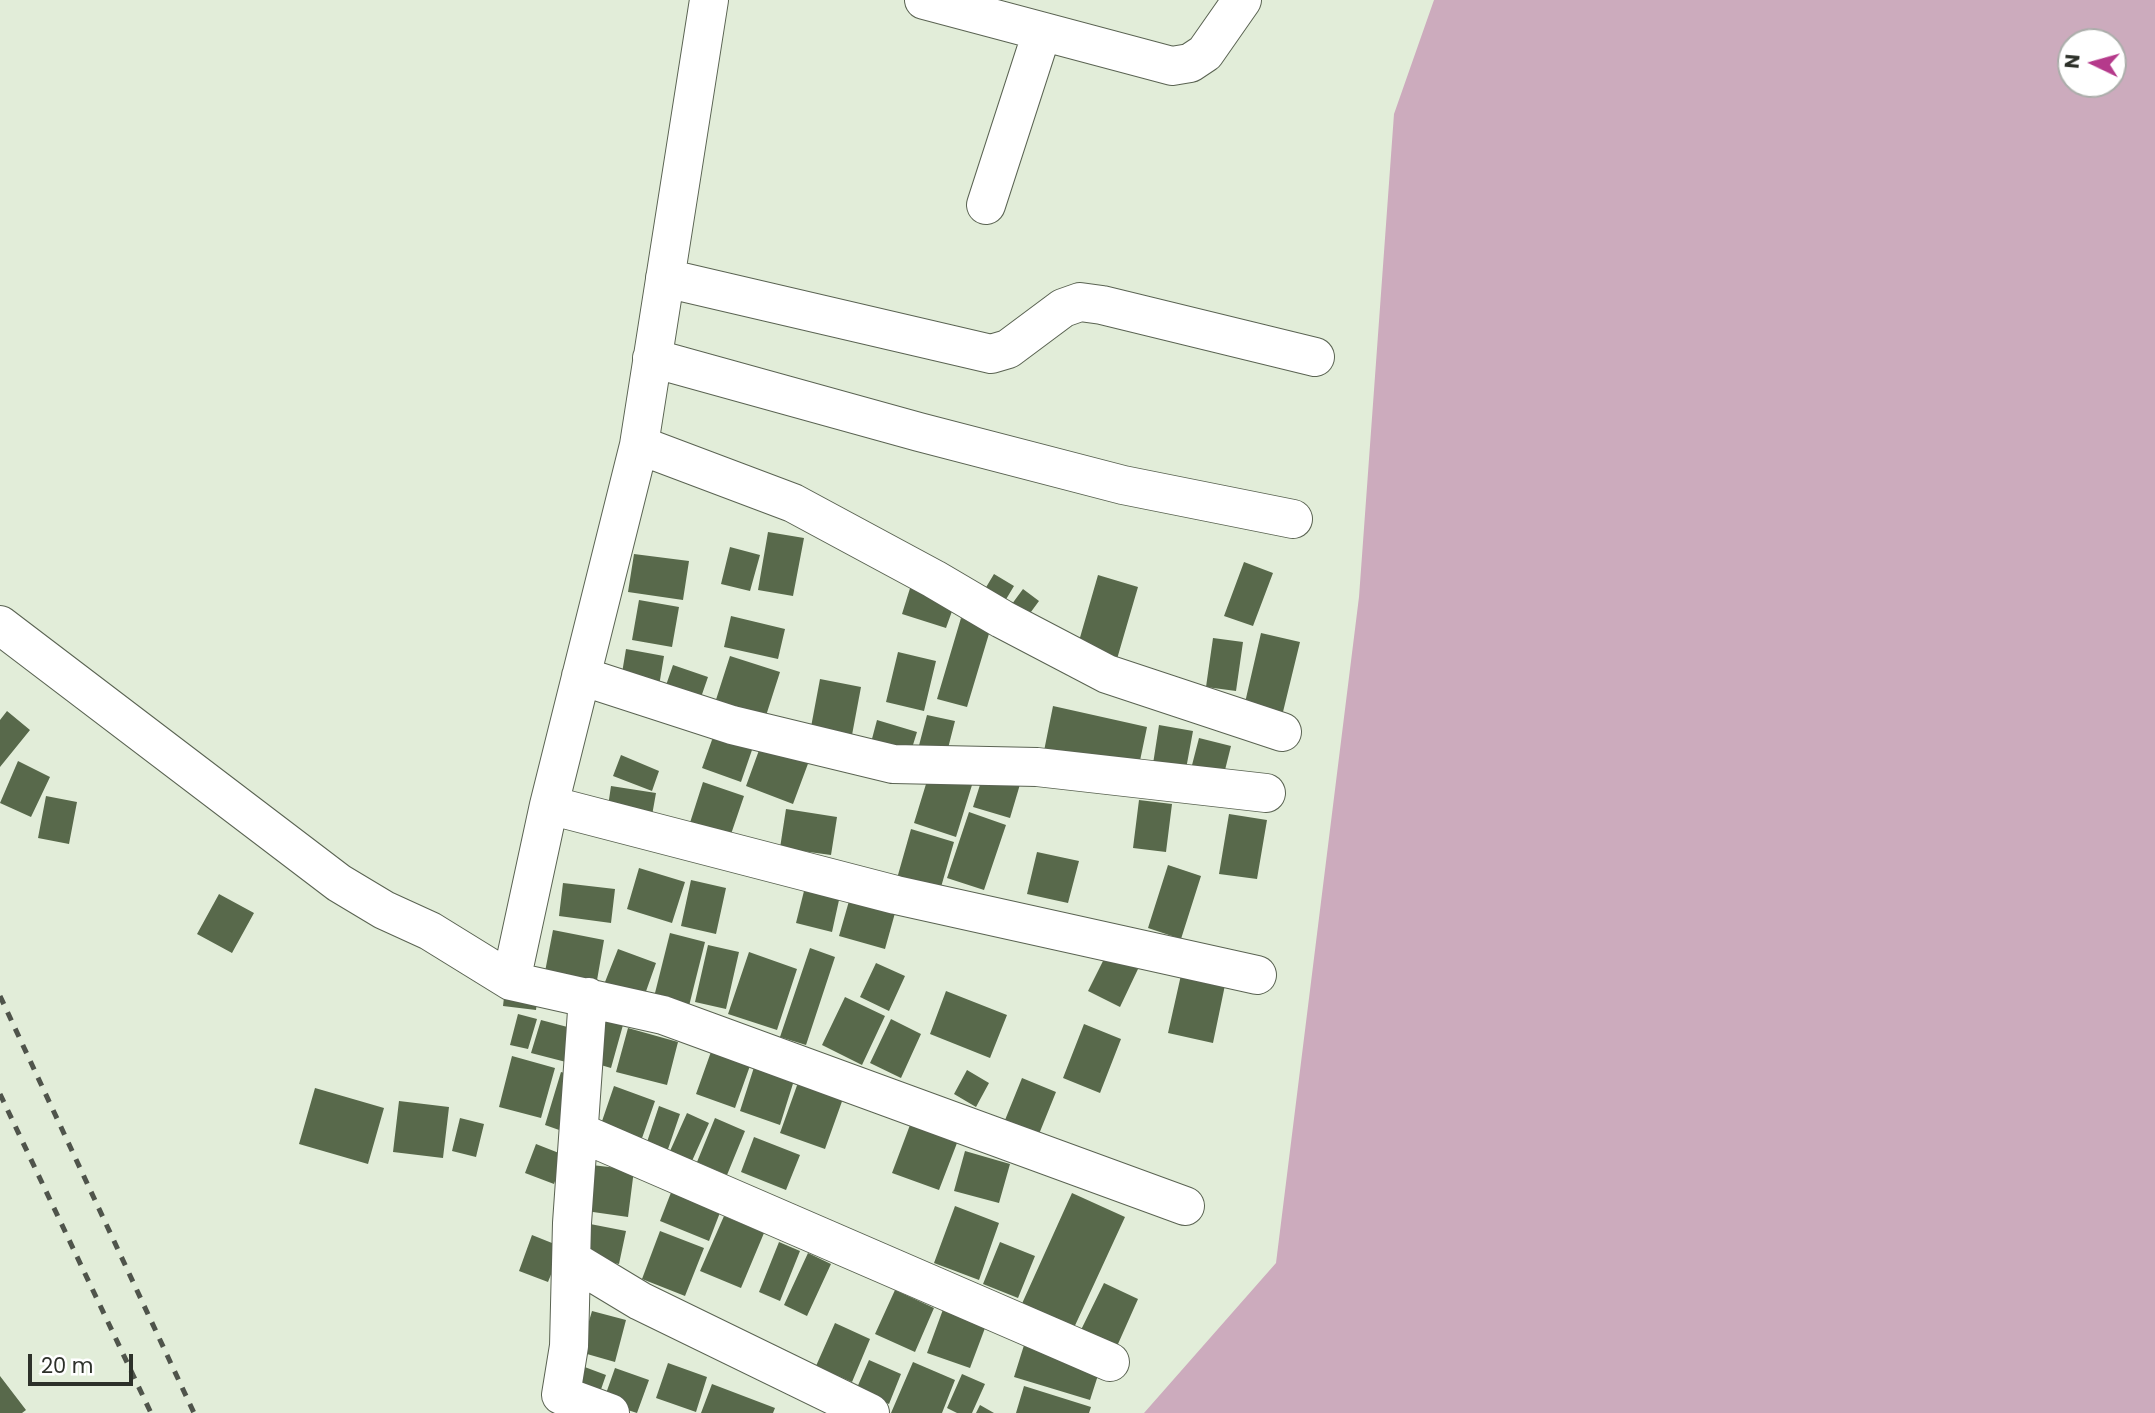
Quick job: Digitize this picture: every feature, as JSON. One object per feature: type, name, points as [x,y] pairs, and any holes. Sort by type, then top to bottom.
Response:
[{"type":"street","points":[[511,981],[550,805],[639,445],[709,0]]},
{"type":"street","points":[[924,0],[1172,66],[1198,60],[1242,0]]},
{"type":"street","points":[[986,205],[1042,32]]},
{"type":"street","points":[[665,278],[991,354],[1008,349],[1063,308],[1080,302],[1315,357]]},
{"type":"street","points":[[652,358],[1122,485],[1293,519]]},
{"type":"street","points":[[639,445],[793,503],[1107,674],[1282,732]]},
{"type":"street","points":[[0,625],[339,883],[384,910],[430,931],[511,981],[663,1015],[1185,1206]]},
{"type":"street","points":[[581,677],[732,725],[892,764],[1037,766],[1266,793]]},
{"type":"street","points":[[550,805],[896,895],[1257,975]]},
{"type":"street","points":[[588,997],[572,1223],[569,1346],[561,1395],[610,1413]]},
{"type":"street","points":[[579,1132],[1110,1362]]},
{"type":"street","points":[[572,1260],[640,1301],[870,1413]]},
{"type":"shaded area","points":[[1434,0],[2155,0],[2155,1413],[1144,1413],[1276,1263],[1359,597],[1394,114]]},
{"type":"building","points":[[768,532],[804,538],[793,596],[758,590]]},
{"type":"building","points":[[730,547],[760,555],[750,591],[721,584]]},
{"type":"building","points":[[634,554],[689,561],[683,600],[628,592]]},
{"type":"building","points":[[1244,562],[1273,573],[1253,626],[1224,616]]},
{"type":"building","points":[[994,574],[1014,586],[1002,606],[982,594]]},
{"type":"building","points":[[1098,575],[1138,587],[1117,659],[1077,648]]},
{"type":"building","points":[[911,585],[956,600],[946,628],[902,614]]},
{"type":"building","points":[[1023,589],[1039,601],[1025,620],[1009,608]]},
{"type":"building","points":[[639,600],[679,607],[672,647],[632,640]]},
{"type":"building","points":[[731,616],[785,629],[778,659],[724,647]]},
{"type":"building","points":[[961,618],[991,627],[967,707],[937,699]]},
{"type":"building","points":[[1261,633],[1300,642],[1282,716],[1244,707]]},
{"type":"building","points":[[1213,638],[1243,642],[1236,691],[1206,687]]},
{"type":"building","points":[[626,649],[664,656],[658,692],[620,685]]},
{"type":"building","points":[[898,652],[936,661],[924,711],[886,702]]},
{"type":"building","points":[[730,656],[780,672],[763,725],[713,709]]},
{"type":"building","points":[[673,665],[708,677],[698,706],[663,694]]},
{"type":"building","points":[[820,679],[861,687],[852,735],[811,727]]},
{"type":"building","points":[[1053,706],[1147,727],[1137,775],[1043,756]]},
{"type":"building","points":[[7,711],[30,730],[0,767],[0,720]]},
{"type":"building","points":[[927,715],[955,721],[945,760],[917,753]]},
{"type":"building","points":[[877,720],[917,732],[908,761],[869,750]]},
{"type":"building","points":[[1159,725],[1193,731],[1186,769],[1153,764]]},
{"type":"building","points":[[713,737],[752,750],[741,782],[702,768]]},
{"type":"building","points":[[1199,738],[1231,746],[1223,778],[1191,769]]},
{"type":"building","points":[[762,742],[809,761],[793,804],[746,786]]},
{"type":"building","points":[[621,755],[659,771],[652,791],[613,776]]},
{"type":"building","points":[[18,761],[50,777],[31,817],[0,803]]},
{"type":"building","points":[[985,769],[1021,781],[1010,818],[973,807]]},
{"type":"building","points":[[930,771],[972,785],[956,837],[914,823]]},
{"type":"building","points":[[703,782],[744,796],[728,843],[688,829]]},
{"type":"building","points":[[611,786],[656,793],[651,821],[607,813]]},
{"type":"building","points":[[46,796],[77,802],[69,844],[38,838]]},
{"type":"building","points":[[1139,800],[1172,804],[1166,852],[1133,848]]},
{"type":"building","points":[[786,809],[837,817],[831,855],[780,848]]},
{"type":"building","points":[[969,812],[1006,825],[984,890],[947,878]]},
{"type":"building","points":[[1229,814],[1267,820],[1257,879],[1219,874]]},
{"type":"building","points":[[911,829],[954,842],[939,894],[896,882]]},
{"type":"building","points":[[1037,852],[1079,861],[1068,903],[1027,894]]},
{"type":"building","points":[[1168,865],[1201,876],[1181,939],[1148,928]]},
{"type":"building","points":[[639,868],[685,882],[672,923],[627,909]]},
{"type":"building","points":[[691,880],[726,888],[716,934],[681,926]]},
{"type":"building","points":[[563,883],[615,889],[611,923],[559,916]]},
{"type":"building","points":[[806,883],[841,891],[832,932],[796,923]]},
{"type":"building","points":[[219,894],[254,913],[232,953],[197,934]]},
{"type":"building","points":[[849,901],[895,913],[885,949],[839,936]]},
{"type":"building","points":[[553,930],[604,940],[596,986],[544,977]]},
{"type":"building","points":[[670,933],[705,942],[689,1006],[654,997]]},
{"type":"building","points":[[708,945],[739,952],[726,1009],[695,1002]]},
{"type":"building","points":[[810,948],[835,957],[806,1045],[780,1037]]},
{"type":"building","points":[[618,949],[656,963],[644,997],[605,982]]},
{"type":"building","points":[[749,952],[797,969],[777,1030],[728,1014]]},
{"type":"building","points":[[1107,953],[1138,969],[1120,1007],[1088,991]]},
{"type":"building","points":[[876,963],[905,976],[889,1011],[860,997]]},
{"type":"building","points":[[1181,975],[1225,985],[1213,1043],[1168,1033]]},
{"type":"building","points":[[505,989],[538,993],[536,1010],[503,1006]]},
{"type":"building","points":[[946,991],[1007,1015],[990,1058],[930,1034]]},
{"type":"building","points":[[845,997],[885,1016],[862,1065],[822,1045]]},
{"type":"building","points":[[518,1014],[537,1019],[528,1049],[510,1045]]},
{"type":"building","points":[[599,1018],[623,1025],[611,1068],[587,1061]]},
{"type":"building","points":[[891,1019],[921,1034],[901,1078],[870,1063]]},
{"type":"building","points":[[541,1020],[575,1029],[566,1062],[531,1053]]},
{"type":"building","points":[[1084,1024],[1121,1039],[1100,1093],[1063,1078]]},
{"type":"building","points":[[628,1028],[678,1042],[667,1085],[616,1072]]},
{"type":"building","points":[[712,1049],[751,1063],[735,1108],[696,1094]]},
{"type":"building","points":[[512,1056],[555,1068],[541,1118],[499,1107]]},
{"type":"building","points":[[756,1061],[796,1074],[780,1125],[740,1111]]},
{"type":"building","points":[[967,1070],[989,1083],[976,1107],[954,1094]]},
{"type":"building","points":[[561,1072],[578,1077],[562,1131],[545,1125]]},
{"type":"building","points":[[800,1077],[845,1093],[825,1149],[780,1133]]},
{"type":"building","points":[[1022,1078],[1056,1092],[1037,1139],[1003,1125]]},
{"type":"building","points":[[614,1086],[655,1101],[641,1141],[600,1127]]},
{"type":"building","points":[[315,1088],[384,1108],[368,1164],[299,1144]]},
{"type":"building","points":[[399,1101],[449,1107],[443,1158],[393,1152]]},
{"type":"building","points":[[659,1106],[680,1114],[667,1152],[646,1145]]},
{"type":"building","points":[[687,1113],[709,1123],[688,1170],[666,1160]]},
{"type":"building","points":[[460,1118],[484,1124],[476,1157],[452,1151]]},
{"type":"building","points":[[715,1118],[745,1131],[727,1175],[697,1162]]},
{"type":"building","points":[[910,1125],[957,1143],[939,1190],[892,1173]]},
{"type":"building","points":[[754,1137],[800,1155],[786,1190],[741,1172]]},
{"type":"building","points":[[536,1144],[564,1155],[554,1184],[525,1173]]},
{"type":"building","points":[[965,1151],[1010,1164],[999,1203],[954,1191]]},
{"type":"building","points":[[592,1165],[634,1170],[628,1217],[586,1211]]},
{"type":"building","points":[[672,1190],[721,1210],[709,1241],[660,1221]]},
{"type":"building","points":[[1072,1193],[1125,1217],[1072,1332],[1020,1308]]},
{"type":"building","points":[[955,1206],[999,1223],[979,1280],[934,1263]]},
{"type":"building","points":[[724,1216],[764,1233],[741,1288],[700,1271]]},
{"type":"building","points":[[585,1223],[626,1231],[619,1264],[578,1256]]},
{"type":"building","points":[[660,1231],[704,1248],[685,1296],[642,1279]]},
{"type":"building","points":[[532,1235],[562,1247],[548,1282],[519,1271]]},
{"type":"building","points":[[779,1242],[800,1251],[780,1301],[759,1292]]},
{"type":"building","points":[[1000,1242],[1035,1256],[1018,1298],[983,1284]]},
{"type":"building","points":[[808,1253],[831,1264],[807,1316],[784,1305]]},
{"type":"building","points":[[1104,1283],[1138,1299],[1114,1353],[1078,1336]]},
{"type":"building","points":[[895,1290],[934,1308],[915,1352],[875,1334]]},
{"type":"building","points":[[945,1304],[988,1320],[970,1368],[927,1353]]},
{"type":"building","points":[[592,1311],[626,1320],[615,1362],[580,1352]]},
{"type":"building","points":[[835,1323],[870,1339],[852,1382],[816,1366]]},
{"type":"building","points":[[1025,1342],[1101,1366],[1090,1400],[1014,1377]]},
{"type":"building","points":[[869,1360],[901,1374],[889,1404],[856,1390]]},
{"type":"building","points":[[913,1362],[955,1380],[942,1413],[891,1413]]},
{"type":"building","points":[[668,1363],[707,1377],[696,1412],[656,1398]]},
{"type":"building","points":[[582,1366],[606,1375],[598,1398],[573,1389]]},
{"type":"building","points":[[615,1368],[649,1380],[637,1413],[603,1402]]},
{"type":"building","points":[[962,1374],[985,1384],[972,1413],[957,1413],[947,1408]]},
{"type":"building","points":[[0,1376],[26,1410],[22,1413],[0,1413]]},
{"type":"building","points":[[712,1384],[775,1408],[773,1413],[701,1413]]},
{"type":"building","points":[[1024,1386],[1091,1407],[1089,1413],[1016,1413]]},
{"type":"building","points":[[980,1405],[994,1413],[976,1413]]},
{"type":"railway","points":[[0,996],[194,1413]]},
{"type":"railway","points":[[0,1094],[151,1413]]}]
